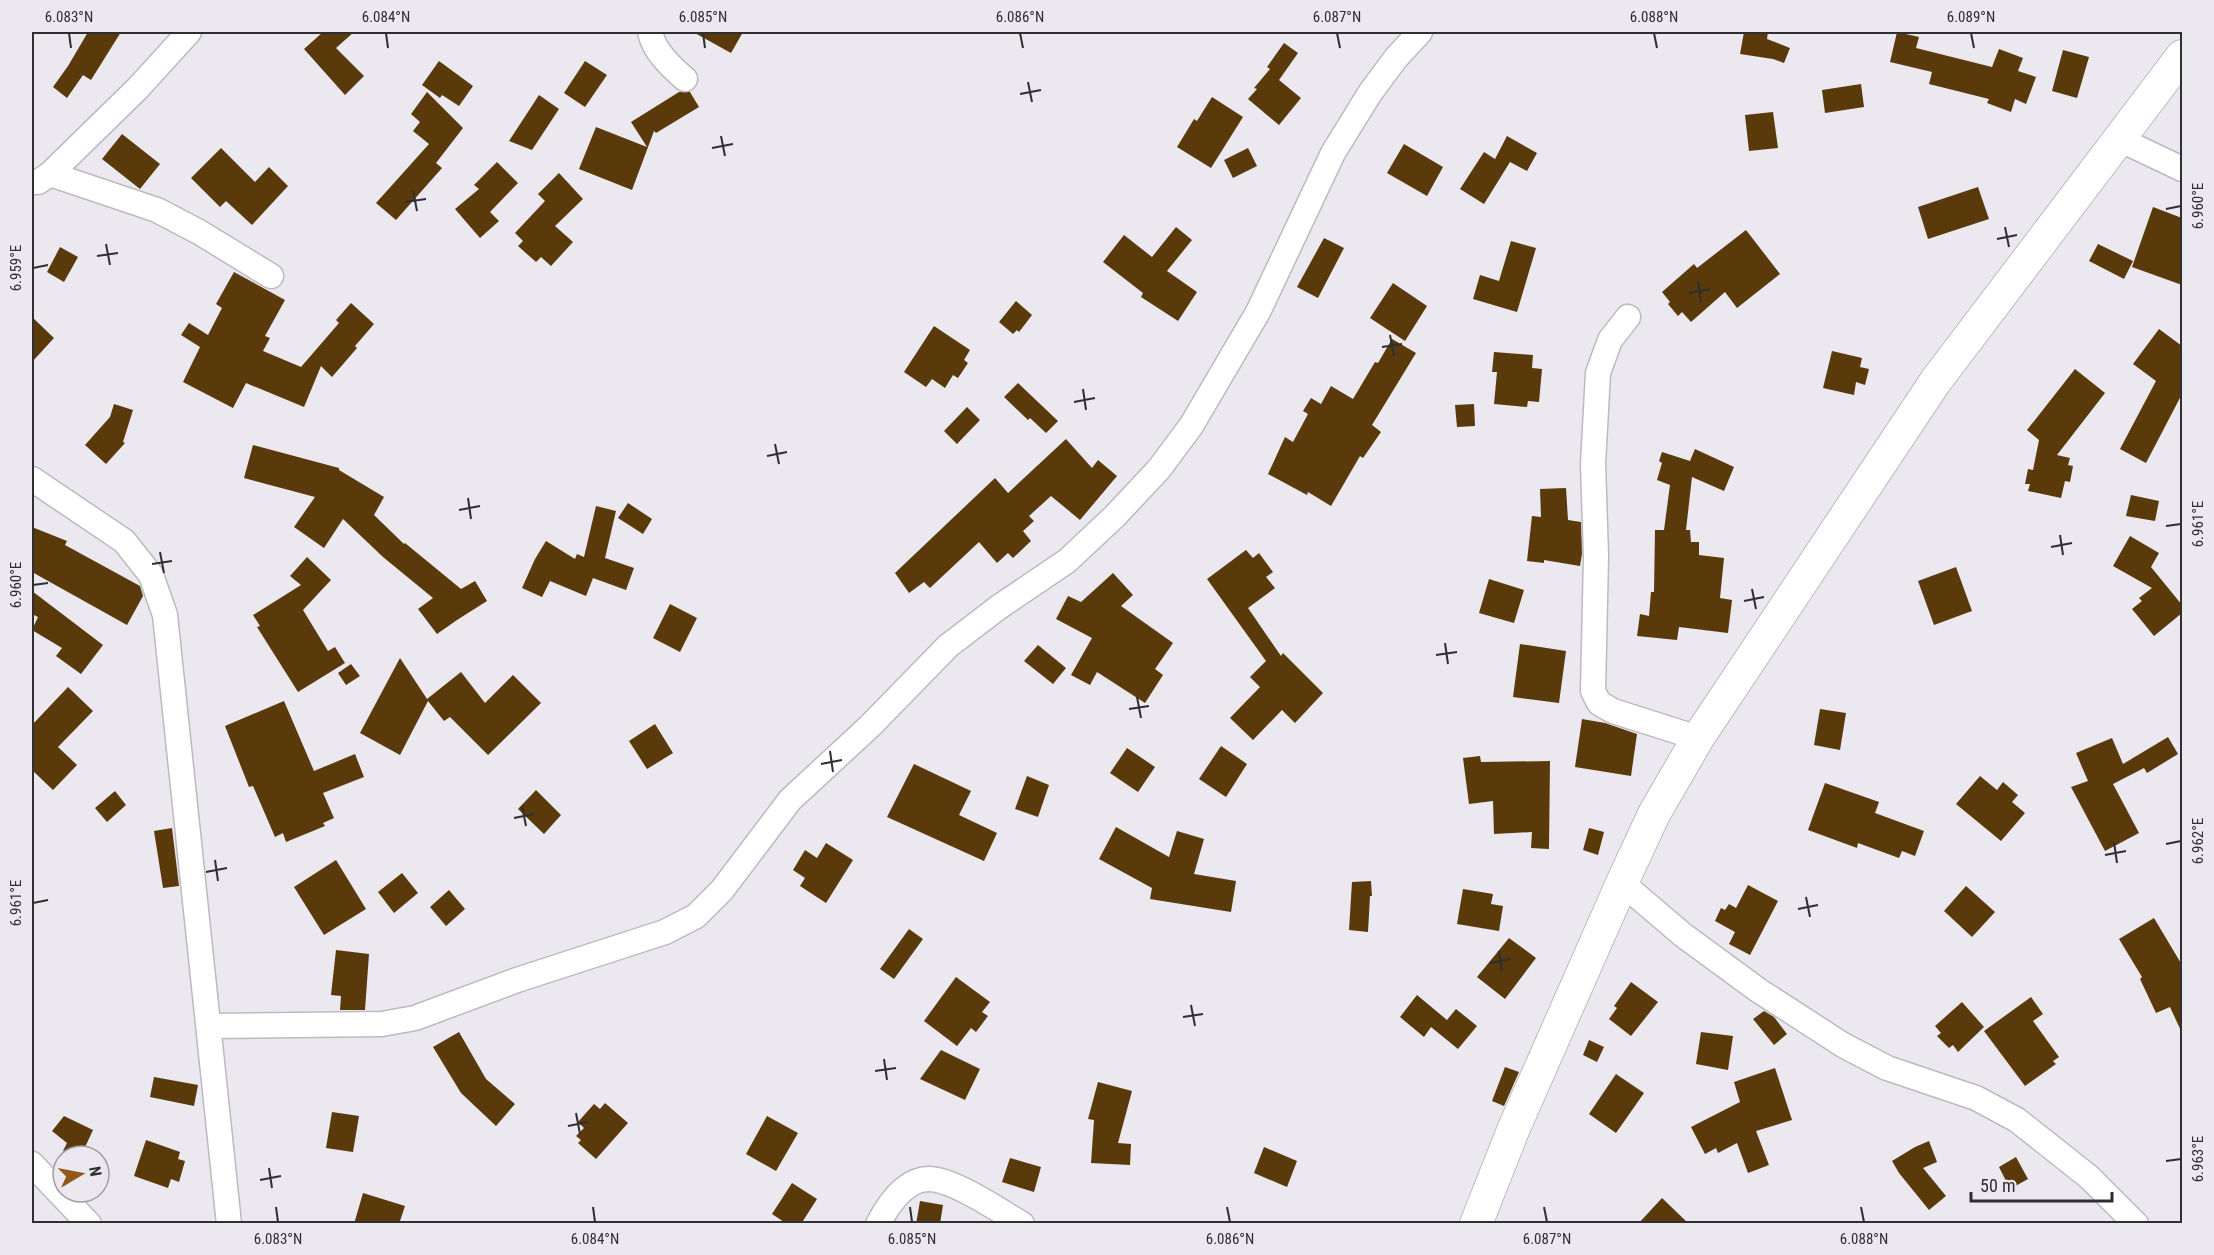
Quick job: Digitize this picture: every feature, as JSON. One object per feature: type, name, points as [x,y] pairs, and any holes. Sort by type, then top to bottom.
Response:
[{"type":"main road","points":[[1476,1224],[1514,1128],[1622,883],[1654,814],[1698,738],[1935,382],[2121,140],[2182,56]]},
{"type":"street","points":[[41,178],[138,88],[189,32]]},
{"type":"street","points":[[650,32],[651,39],[668,64],[685,79]]},
{"type":"street","points":[[209,1026],[382,1024],[414,1018],[517,980],[665,932],[696,916],[722,890],[790,800],[870,726],[948,646],[999,607],[1067,561],[1115,516],[1159,469],[1191,426],[1258,312],[1340,143],[1370,93],[1396,58],[1420,32]]},
{"type":"street","points":[[2121,140],[2182,169]]},
{"type":"street","points":[[41,178],[157,210],[199,232],[271,276]]},
{"type":"street","points":[[1628,316],[1610,340],[1598,373],[1593,464],[1596,567],[1593,691],[1599,703],[1613,711],[1698,738]]},
{"type":"street","points":[[32,479],[124,542],[151,575],[165,615],[229,1224]]},
{"type":"street","points":[[1622,883],[1711,956],[1758,990],[1843,1045],[1887,1068],[1976,1098],[2017,1120],[2090,1177],[2136,1224]]},
{"type":"street","points":[[32,1164],[88,1224]]},
{"type":"street","points":[[878,1224],[888,1204],[912,1184],[927,1179],[942,1181],[1022,1224]]},
{"type":"building","points":[[88,32],[121,32],[91,80],[83,75],[67,98],[53,87]]},
{"type":"building","points":[[323,32],[354,32],[336,48],[364,76],[345,95],[304,49]]},
{"type":"building","points":[[693,32],[743,32],[731,53]]},
{"type":"building","points":[[1744,32],[1768,32],[1767,39],[1790,48],[1784,63],[1740,54]]},
{"type":"building","points":[[1897,32],[1919,37],[1916,48],[1992,67],[1999,49],[2023,58],[2018,71],[2036,77],[2026,104],[2015,99],[2011,112],[1987,103],[1989,99],[1929,84],[1932,72],[1890,62]]},
{"type":"building","points":[[1284,43],[1298,53],[1279,80],[1301,98],[1279,125],[1248,99],[1270,69],[1267,67]]},
{"type":"building","points":[[2063,50],[2089,57],[2077,98],[2052,91]]},
{"type":"building","points":[[439,61],[473,86],[459,106],[442,95],[440,98],[422,85]]},
{"type":"building","points":[[585,61],[607,75],[585,107],[564,93]]},
{"type":"building","points":[[1861,84],[1864,107],[1825,113],[1822,90]]},
{"type":"building","points":[[427,92],[463,128],[436,163],[442,168],[396,220],[376,203],[429,144],[413,131],[420,122],[411,114]]},
{"type":"building","points":[[679,92],[690,92],[699,107],[656,133],[654,131],[632,190],[579,169],[596,127],[647,147],[631,122]]},
{"type":"building","points":[[539,95],[559,109],[532,150],[509,141]]},
{"type":"building","points":[[1212,97],[1243,117],[1211,168],[1177,147],[1194,119],[1197,121]]},
{"type":"building","points":[[1773,112],[1778,148],[1749,151],[1745,115]]},
{"type":"building","points":[[122,134],[160,164],[140,189],[102,159]]},
{"type":"building","points":[[1507,136],[1537,153],[1527,171],[1510,162],[1484,204],[1460,189],[1484,152],[1495,159]]},
{"type":"building","points":[[1404,144],[1443,167],[1427,196],[1387,173]]},
{"type":"building","points":[[221,148],[255,182],[269,167],[288,186],[252,225],[226,201],[220,207],[191,178]]},
{"type":"building","points":[[1248,148],[1257,166],[1233,178],[1224,160]]},
{"type":"building","points":[[497,162],[518,183],[490,212],[499,221],[480,238],[455,209],[479,189],[474,185]]},
{"type":"building","points":[[559,173],[583,199],[555,226],[573,242],[551,266],[541,257],[536,262],[518,246],[523,241],[515,233],[545,201],[538,194]]},
{"type":"building","points":[[1978,187],[1989,219],[1928,239],[1918,207]]},
{"type":"building","points":[[2153,207],[2182,218],[2182,285],[2132,267]]},
{"type":"building","points":[[1176,227],[1192,240],[1167,271],[1197,292],[1178,321],[1141,297],[1143,293],[1103,262],[1124,235],[1152,257]]},
{"type":"building","points":[[1746,230],[1780,274],[1737,308],[1725,292],[1691,322],[1682,312],[1678,316],[1662,292],[1694,264],[1697,268]]},
{"type":"building","points":[[1324,238],[1344,248],[1318,298],[1297,287]]},
{"type":"building","points":[[1511,241],[1536,248],[1517,312],[1473,299],[1480,275],[1499,281]]},
{"type":"building","points":[[2098,244],[2133,261],[2124,279],[2089,261]]},
{"type":"building","points":[[60,247],[78,257],[64,282],[47,272]]},
{"type":"building","points":[[234,272],[285,300],[265,336],[270,338],[263,351],[301,367],[339,323],[336,320],[351,303],[374,324],[332,377],[321,366],[304,407],[246,383],[233,408],[183,382],[200,347],[181,335],[189,323],[208,335],[222,308],[216,304]]},
{"type":"building","points":[[1393,283],[1427,306],[1405,341],[1370,318]]},
{"type":"building","points":[[1016,301],[1032,315],[1019,332],[1017,330],[1013,334],[999,322]]},
{"type":"building","points":[[32,317],[54,338],[32,362]]},
{"type":"building","points":[[934,326],[970,350],[964,360],[968,363],[958,378],[953,375],[945,388],[932,379],[926,387],[904,372]]},
{"type":"building","points":[[2159,329],[2182,346],[2182,394],[2146,463],[2120,449],[2156,381],[2133,364]]},
{"type":"building","points":[[1392,339],[1416,353],[1372,425],[1381,432],[1363,458],[1360,456],[1331,506],[1308,492],[1307,495],[1268,474],[1285,437],[1293,442],[1308,414],[1303,411],[1311,398],[1321,404],[1331,386],[1353,399]]},
{"type":"building","points":[[1832,351],[1862,358],[1860,367],[1869,369],[1865,385],[1856,382],[1854,395],[1823,388]]},
{"type":"building","points":[[1494,352],[1533,355],[1532,368],[1542,369],[1539,402],[1528,401],[1527,407],[1494,404],[1497,372],[1492,372]]},
{"type":"building","points":[[2075,369],[2105,393],[2057,455],[2070,458],[2068,465],[2073,466],[2070,482],[2065,481],[2061,498],[2028,491],[2030,484],[2025,484],[2028,469],[2033,470],[2039,440],[2027,430]]},
{"type":"building","points":[[1018,383],[1058,421],[1046,433],[1030,418],[1028,420],[1004,397]]},
{"type":"building","points":[[114,404],[133,410],[123,442],[125,443],[106,464],[85,445],[110,417]]},
{"type":"building","points":[[1474,404],[1475,426],[1457,427],[1455,405]]},
{"type":"building","points":[[967,407],[980,420],[957,444],[944,431]]},
{"type":"building","points":[[1066,439],[1092,468],[1098,460],[1117,476],[1080,520],[1051,496],[1029,516],[1034,521],[1023,531],[1031,541],[1013,558],[1008,553],[997,563],[979,542],[930,588],[924,582],[909,593],[895,573],[995,478],[1008,493]]},
{"type":"building","points":[[253,445],[339,468],[384,497],[374,515],[404,544],[461,589],[475,581],[487,601],[437,634],[418,609],[433,598],[383,557],[343,519],[324,548],[294,527],[315,497],[244,478]]},
{"type":"building","points":[[1695,449],[1734,467],[1724,491],[1692,477],[1686,530],[1690,530],[1691,542],[1699,542],[1699,555],[1724,558],[1720,598],[1732,600],[1728,633],[1679,627],[1677,640],[1637,636],[1640,614],[1649,616],[1651,592],[1654,592],[1655,530],[1664,530],[1670,485],[1657,480],[1662,463],[1659,461],[1662,452],[1690,461]]},
{"type":"building","points":[[1566,488],[1568,520],[1581,522],[1580,566],[1544,560],[1544,563],[1527,561],[1532,516],[1541,517],[1540,489]]},
{"type":"building","points":[[2131,495],[2159,501],[2155,521],[2126,516]]},
{"type":"building","points":[[628,503],[652,519],[643,534],[618,518]]},
{"type":"building","points":[[596,506],[616,511],[605,558],[634,568],[626,590],[593,578],[586,596],[550,581],[542,597],[522,588],[546,541],[575,559],[577,554],[584,557]]},
{"type":"building","points":[[32,527],[67,541],[65,545],[140,586],[143,596],[127,625],[32,572]]},
{"type":"building","points":[[2130,536],[2159,553],[2151,567],[2182,605],[2182,613],[2154,636],[2132,609],[2142,601],[2139,598],[2152,588],[2113,566]]},
{"type":"building","points":[[1246,550],[1253,558],[1259,553],[1273,572],[1266,577],[1275,588],[1248,608],[1281,656],[1283,653],[1323,693],[1295,723],[1282,710],[1253,740],[1230,718],[1260,687],[1250,677],[1266,661],[1207,579]]},
{"type":"building","points":[[307,557],[331,580],[303,610],[328,651],[335,647],[345,663],[298,692],[257,627],[260,626],[253,615],[301,585],[290,576]]},
{"type":"building","points":[[1956,567],[1972,611],[1934,625],[1918,581]]},
{"type":"building","points":[[1113,573],[1133,595],[1121,606],[1173,643],[1155,669],[1163,675],[1145,703],[1097,672],[1090,685],[1071,675],[1092,638],[1056,619],[1068,596],[1081,602]]},
{"type":"building","points":[[1489,579],[1524,590],[1514,623],[1479,613]]},
{"type":"building","points":[[32,591],[103,645],[81,674],[56,656],[62,648],[32,630],[38,617],[32,614]]},
{"type":"building","points":[[670,604],[697,618],[680,652],[653,638]]},
{"type":"building","points":[[1520,644],[1566,651],[1559,703],[1513,697]]},
{"type":"building","points":[[1038,645],[1066,668],[1053,684],[1024,661]]},
{"type":"building","points":[[400,658],[427,699],[461,672],[485,703],[513,675],[541,703],[488,755],[450,717],[444,721],[428,701],[400,755],[360,733]]},
{"type":"building","points":[[351,664],[360,676],[346,685],[338,673]]},
{"type":"building","points":[[68,687],[93,711],[58,747],[77,765],[53,790],[32,770],[32,725]]},
{"type":"building","points":[[284,701],[314,771],[355,754],[364,777],[323,793],[334,818],[323,823],[325,826],[286,842],[283,833],[275,837],[253,786],[249,787],[225,726]]},
{"type":"building","points":[[1820,709],[1846,713],[1840,750],[1814,745]]},
{"type":"building","points":[[1582,719],[1605,723],[1637,734],[1631,776],[1575,767]]},
{"type":"building","points":[[655,724],[673,753],[647,769],[629,741]]},
{"type":"building","points":[[2168,737],[2178,754],[2147,773],[2144,768],[2113,784],[2139,833],[2105,851],[2071,787],[2088,781],[2076,753],[2112,738],[2123,764]]},
{"type":"building","points":[[1221,746],[1247,764],[1226,797],[1199,779]]},
{"type":"building","points":[[1127,748],[1155,767],[1138,792],[1110,773]]},
{"type":"building","points":[[1480,756],[1481,762],[1550,761],[1549,849],[1531,848],[1532,832],[1494,834],[1493,801],[1469,804],[1463,758]]},
{"type":"building","points":[[914,764],[971,791],[959,815],[997,833],[984,861],[887,817]]},
{"type":"building","points":[[1027,776],[1049,785],[1038,817],[1015,809]]},
{"type":"building","points":[[1980,776],[1997,790],[2003,782],[2018,795],[2012,802],[2025,813],[2001,841],[1956,804]]},
{"type":"building","points":[[1825,783],[1879,802],[1875,813],[1924,831],[1915,856],[1902,851],[1899,858],[1858,843],[1857,848],[1808,830]]},
{"type":"building","points":[[536,790],[561,815],[544,834],[518,809]]},
{"type":"building","points":[[115,791],[126,805],[107,822],[95,808]]},
{"type":"building","points":[[1116,827],[1169,857],[1177,831],[1204,839],[1194,874],[1236,881],[1231,912],[1150,899],[1152,888],[1099,859]]},
{"type":"building","points":[[172,828],[179,886],[163,888],[154,831]]},
{"type":"building","points":[[1589,828],[1604,832],[1598,855],[1583,850]]},
{"type":"building","points":[[826,843],[853,860],[826,903],[800,886],[805,878],[793,870],[805,850],[817,858]]},
{"type":"building","points":[[336,860],[366,909],[324,935],[294,887]]},
{"type":"building","points":[[402,873],[418,893],[394,913],[378,892]]},
{"type":"building","points":[[1371,881],[1372,896],[1370,896],[1368,932],[1349,930],[1352,882]]},
{"type":"building","points":[[1748,885],[1778,901],[1750,955],[1729,944],[1735,932],[1715,921],[1721,908],[1725,910],[1729,904],[1736,908]]},
{"type":"building","points":[[1966,886],[1995,912],[1972,937],[1944,911]]},
{"type":"building","points":[[1463,889],[1493,894],[1491,904],[1503,906],[1499,931],[1457,924]]},
{"type":"building","points":[[449,890],[465,909],[446,926],[430,907]]},
{"type":"building","points":[[2154,918],[2182,965],[2182,1033],[2170,1007],[2156,1013],[2140,979],[2142,977],[2119,939]]},
{"type":"building","points":[[909,929],[923,939],[894,979],[880,969]]},
{"type":"building","points":[[1509,938],[1536,958],[1505,999],[1477,977]]},
{"type":"building","points":[[336,950],[369,954],[365,1010],[340,1010],[341,996],[331,995]]},
{"type":"building","points":[[956,977],[990,1002],[982,1012],[988,1016],[976,1032],[971,1028],[957,1046],[924,1021]]},
{"type":"building","points":[[1631,982],[1658,1002],[1631,1036],[1609,1019],[1617,1008],[1614,1006]]},
{"type":"building","points":[[1417,995],[1447,1020],[1456,1009],[1477,1026],[1458,1049],[1431,1027],[1424,1037],[1400,1017]]},
{"type":"building","points":[[2031,997],[2043,1014],[2033,1021],[2059,1057],[2053,1061],[2056,1064],[2025,1086],[1984,1031]]},
{"type":"building","points":[[1962,1002],[1984,1027],[1958,1052],[1953,1045],[1949,1048],[1937,1036],[1941,1033],[1935,1026]]},
{"type":"building","points":[[1764,1011],[1774,1017],[1787,1034],[1774,1045],[1753,1019]]},
{"type":"building","points":[[459,1032],[486,1079],[515,1104],[496,1126],[461,1093],[433,1047]]},
{"type":"building","points":[[1701,1032],[1733,1036],[1728,1070],[1696,1064]]},
{"type":"building","points":[[1589,1040],[1604,1047],[1597,1062],[1583,1055]]},
{"type":"building","points":[[941,1050],[980,1069],[965,1100],[920,1079]]},
{"type":"building","points":[[1505,1067],[1519,1072],[1504,1106],[1492,1101]]},
{"type":"building","points":[[1775,1068],[1792,1120],[1756,1131],[1769,1165],[1748,1173],[1737,1143],[1718,1153],[1716,1148],[1705,1154],[1691,1127],[1740,1102],[1734,1082]]},
{"type":"building","points":[[1616,1074],[1644,1093],[1616,1133],[1589,1114]]},
{"type":"building","points":[[154,1077],[198,1085],[194,1106],[150,1097]]},
{"type":"building","points":[[1098,1082],[1132,1091],[1118,1143],[1131,1144],[1130,1165],[1091,1163],[1094,1120],[1088,1119]]},
{"type":"building","points":[[605,1103],[628,1123],[596,1159],[578,1143],[581,1140],[576,1136],[584,1128],[578,1122],[594,1104],[600,1109]]},
{"type":"building","points":[[332,1112],[359,1116],[353,1152],[326,1148]]},
{"type":"building","points":[[64,1116],[93,1130],[87,1144],[66,1144],[52,1131]]},
{"type":"building","points":[[767,1116],[798,1133],[776,1171],[746,1154]]},
{"type":"building","points":[[146,1140],[180,1152],[178,1159],[185,1161],[179,1182],[171,1179],[168,1188],[134,1176]]},
{"type":"building","points":[[1929,1141],[1937,1162],[1923,1168],[1946,1196],[1929,1210],[1892,1161]]},
{"type":"building","points":[[1264,1147],[1297,1161],[1287,1187],[1254,1173]]},
{"type":"building","points":[[2016,1157],[2028,1179],[2010,1189],[1999,1167]]},
{"type":"building","points":[[1010,1158],[1041,1167],[1034,1192],[1002,1182]]},
{"type":"building","points":[[792,1183],[817,1199],[801,1224],[787,1224],[772,1214]]},
{"type":"building","points":[[363,1193],[405,1206],[399,1224],[354,1224]]},
{"type":"building","points":[[1662,1198],[1689,1224],[1638,1224]]},
{"type":"building","points":[[920,1201],[943,1205],[940,1224],[916,1224]]}]
